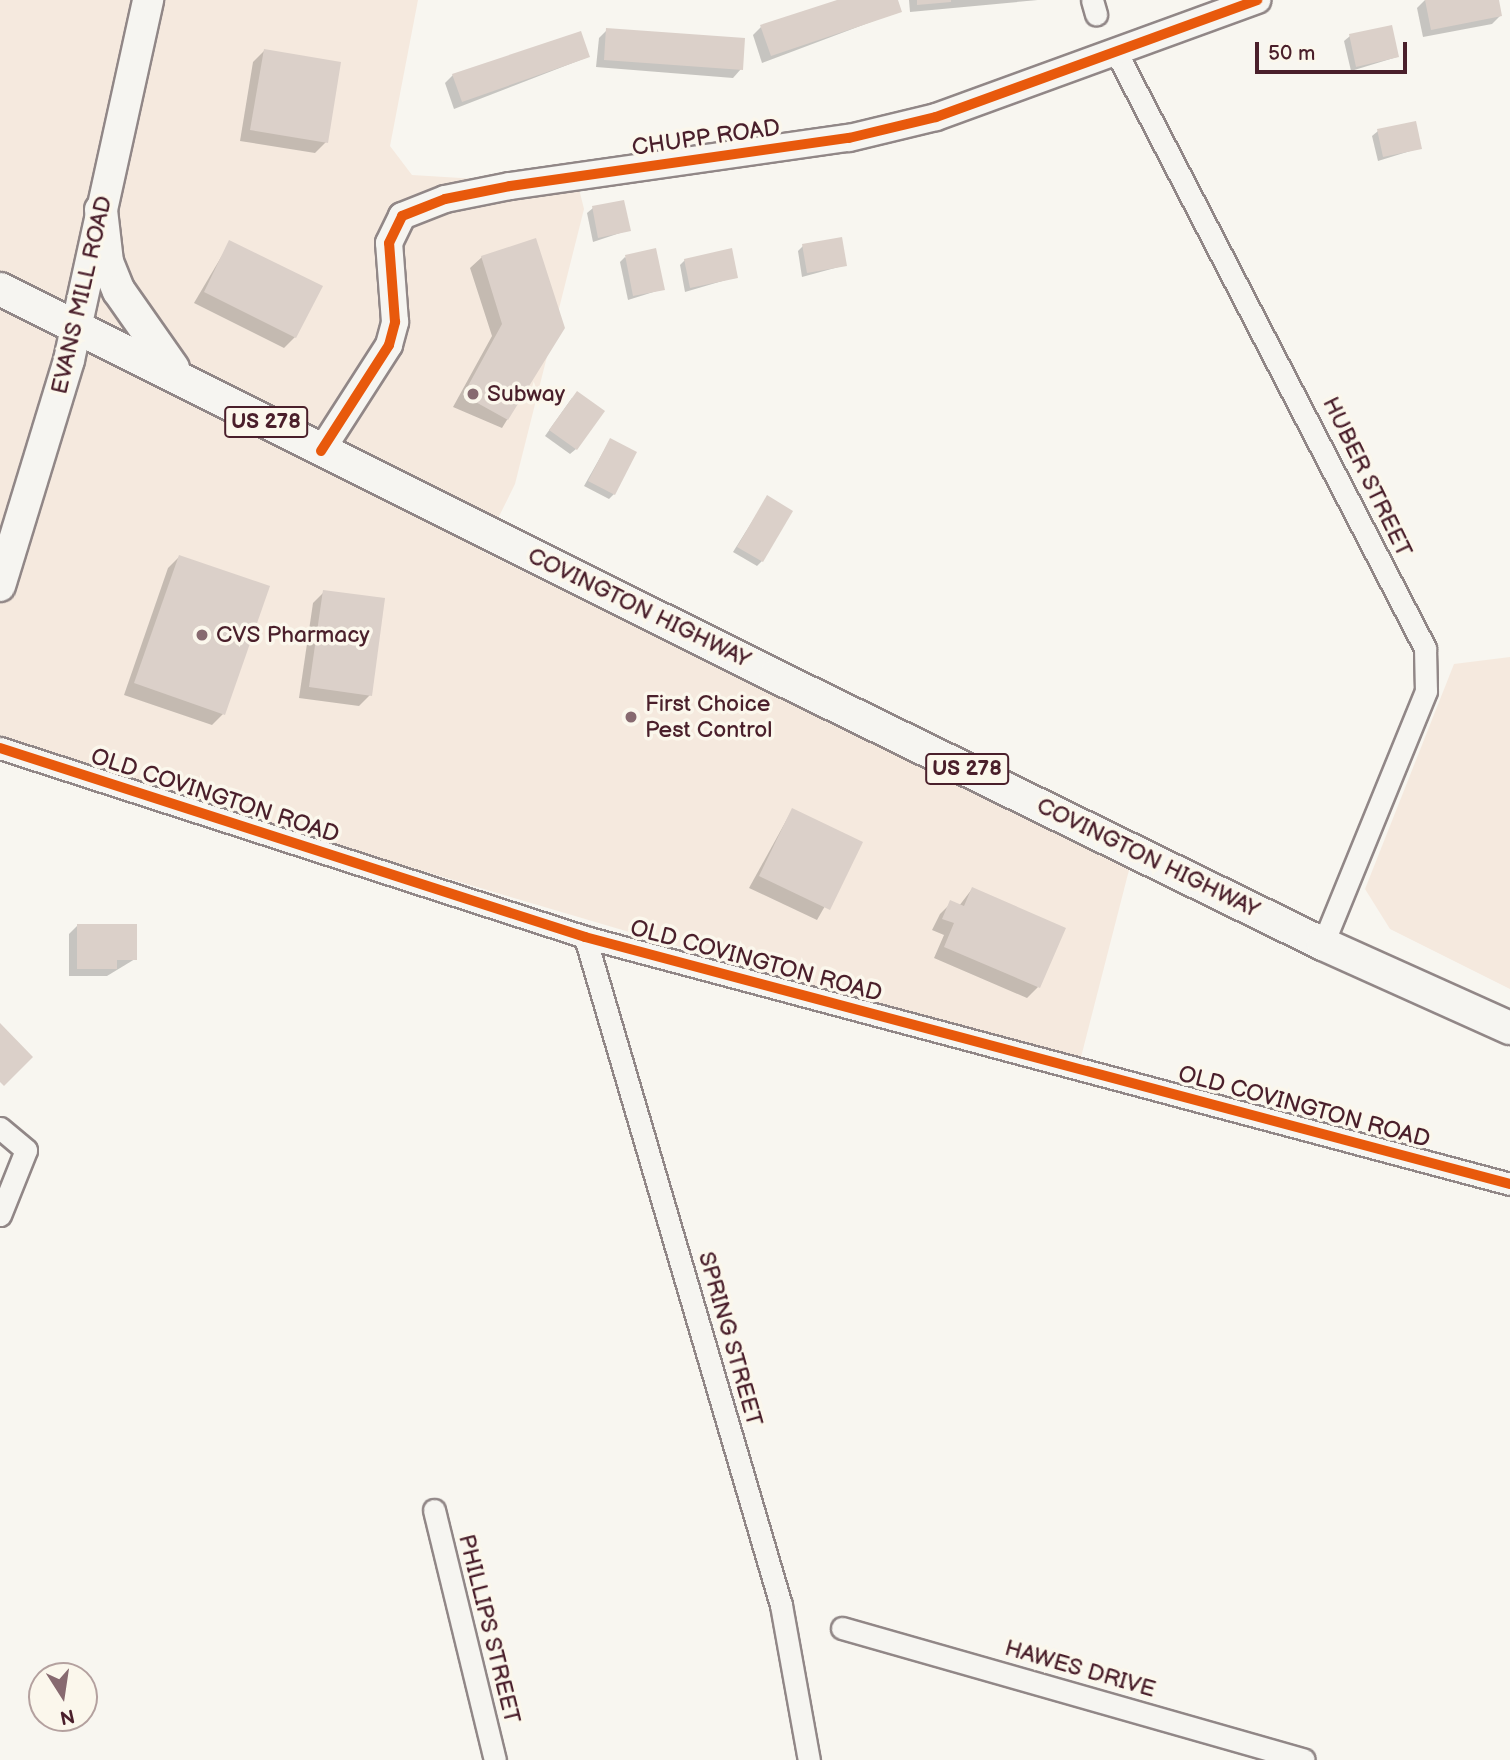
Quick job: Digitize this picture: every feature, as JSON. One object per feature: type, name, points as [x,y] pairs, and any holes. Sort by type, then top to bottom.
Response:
[{"type":"main road","name":"EVANS MILL ROAD","points":[[0,586],[47,448],[78,324],[148,0]]},
{"type":"main road","points":[[101,210],[107,262],[119,291],[181,377]]},
{"type":"main road","name":"COVINGTON HIGHWAY","points":[[0,289],[78,324],[321,451],[1323,944],[1510,1028]]},
{"type":"street","name":"CHUPP ROAD","points":[[321,451],[389,345],[395,322],[388,243],[402,216],[445,199],[510,186],[849,138],[936,117],[1257,0]]},
{"type":"street","name":"HUBER STREET","points":[[1115,50],[1425,648],[1426,691],[1323,944]]},
{"type":"street","name":"OLD COVINGTON ROAD","points":[[0,748],[585,937],[1510,1184]]},
{"type":"street","name":"SPRING STREET","points":[[585,937],[781,1605],[809,1760]]},
{"type":"street","points":[[0,1128],[26,1150],[0,1214]]},
{"type":"street","name":"PHILLIPS STREET","points":[[434,1510],[495,1760]]},
{"type":"street","name":"HAWES DRIVE","points":[[842,1628],[1304,1760]]},
{"type":"shaded area","points":[[0,0],[418,0],[390,146],[412,175],[578,185],[584,209],[515,484],[482,551],[1129,870],[1079,1065],[0,746]]},
{"type":"shaded area","points":[[1510,657],[1510,989],[1390,929],[1365,889],[1454,664]]},
{"type":"building","points":[[837,0],[898,0],[902,12],[771,56],[760,25]]},
{"type":"building","points":[[917,0],[951,0],[951,2],[917,5]]},
{"type":"building","points":[[1425,0],[1499,0],[1502,16],[1431,30]]},
{"type":"building","points":[[1392,25],[1399,57],[1356,67],[1349,34]]},
{"type":"building","points":[[606,28],[745,38],[743,70],[604,60]]},
{"type":"building","points":[[581,31],[590,57],[462,102],[452,74]]},
{"type":"building","points":[[264,49],[341,62],[328,143],[250,130]]},
{"type":"building","points":[[1416,121],[1422,149],[1383,157],[1377,129]]},
{"type":"building","points":[[624,200],[631,231],[598,238],[592,206]]},
{"type":"building","points":[[842,237],[847,266],[807,273],[802,244]]},
{"type":"building","points":[[536,238],[565,328],[508,420],[463,395],[502,324],[481,256]]},
{"type":"building","points":[[229,240],[323,286],[296,338],[204,292]]},
{"type":"building","points":[[656,248],[665,290],[633,296],[625,255]]},
{"type":"building","points":[[732,248],[738,278],[690,288],[684,259]]},
{"type":"building","points":[[577,391],[605,411],[577,450],[549,430]]},
{"type":"building","points":[[610,438],[637,452],[615,495],[588,481]]},
{"type":"building","points":[[767,495],[793,511],[763,562],[737,547]]},
{"type":"building","name":"CVS Pharmacy","points":[[179,555],[270,586],[225,715],[134,683]]},
{"type":"building","points":[[323,590],[385,598],[372,696],[309,687]]},
{"type":"building","points":[[792,808],[863,842],[830,910],[759,876]]},
{"type":"building","points":[[972,887],[1066,928],[1040,988],[944,947],[954,923],[942,919],[950,900],[964,906]]},
{"type":"building","points":[[77,924],[137,924],[137,960],[117,960],[117,969],[77,969]]},
{"type":"building","points":[[0,1023],[33,1057],[4,1086],[0,1082]]},
{"type":"cycle path","points":[[321,451],[389,345],[395,322],[389,243],[402,216],[445,199],[510,186],[849,138],[936,117],[1257,0]]},
{"type":"cycle path","points":[[0,748],[585,937],[1510,1184]]},
{"type":"place","name":"Subway","points":[[473,394]]},
{"type":"place","name":"CVS Pharmacy","points":[[202,635]]},
{"type":"place","name":"First Choice Pest Control","points":[[631,717]]}]
